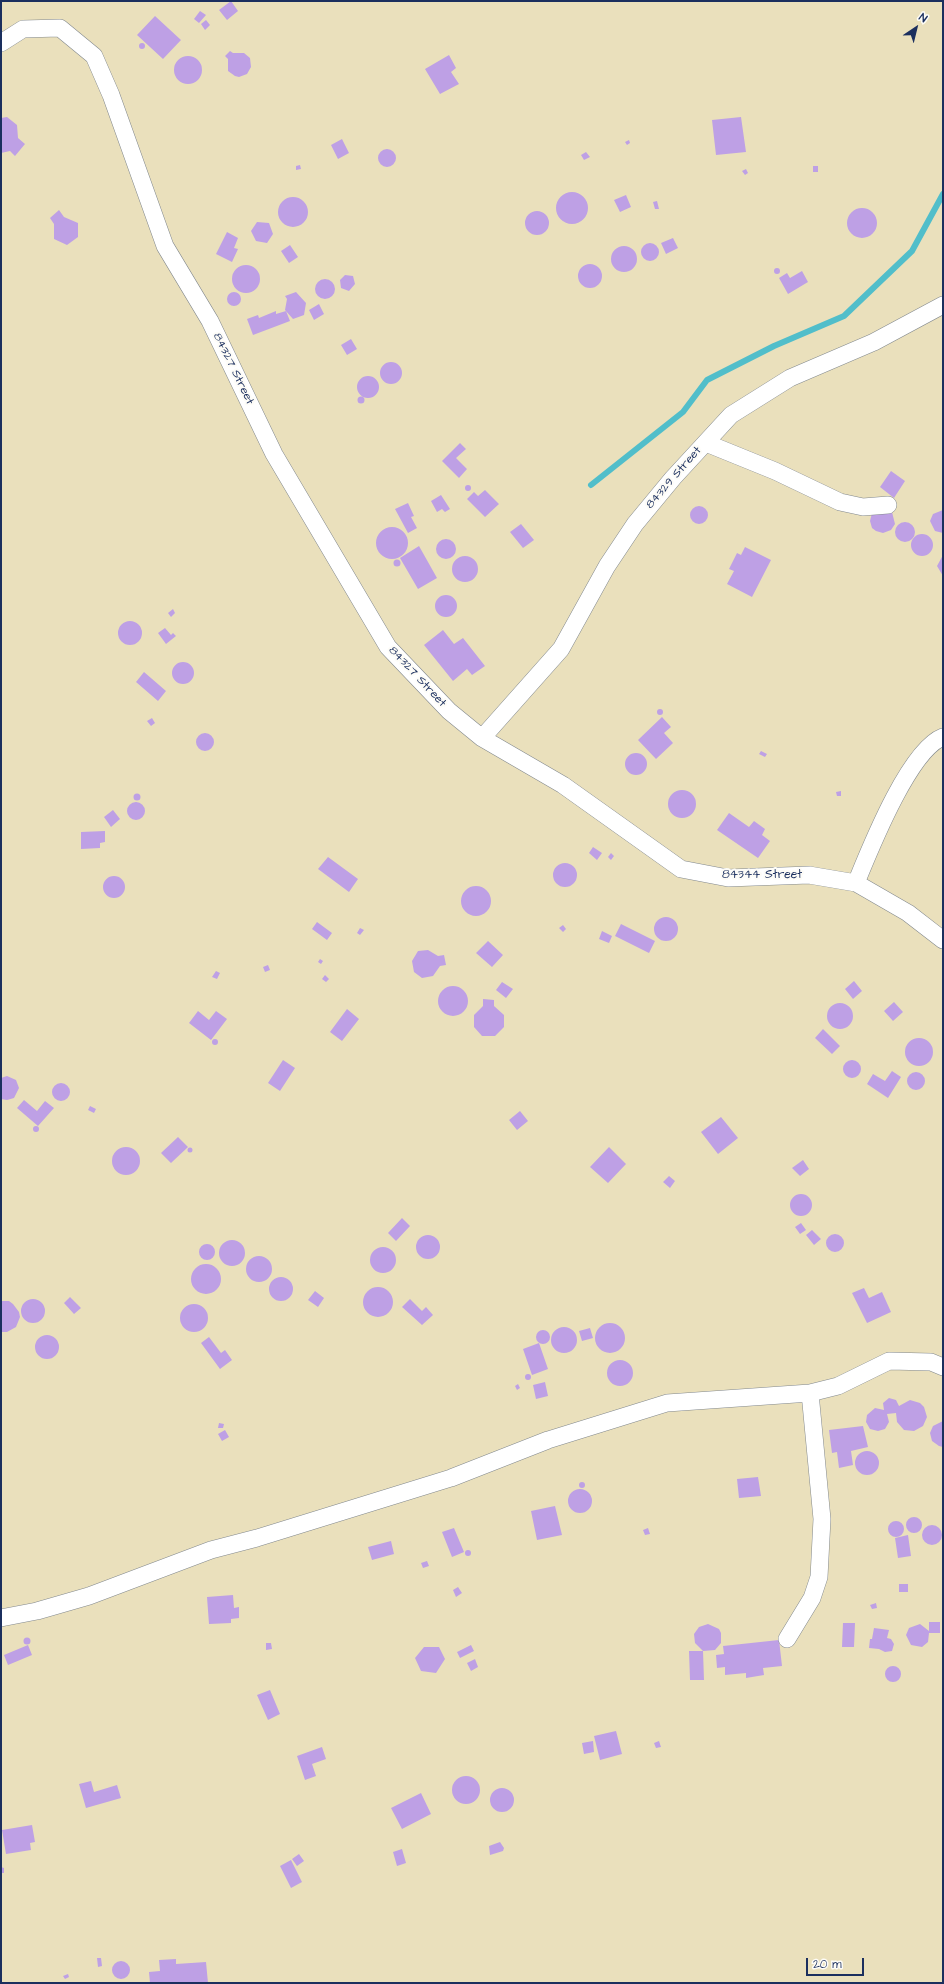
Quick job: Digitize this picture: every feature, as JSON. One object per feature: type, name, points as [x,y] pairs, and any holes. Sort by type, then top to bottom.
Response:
[{"type":"street","name":"84327 Street","points":[[1,43],[24,29],[60,28],[94,56],[111,95],[165,246],[210,321],[274,454],[388,647],[448,711],[482,738]]},
{"type":"street","name":"84329 Street","points":[[482,738],[561,649],[607,566],[635,524],[673,478],[732,416],[790,378],[874,342],[943,305]]},
{"type":"street","points":[[706,443],[775,471],[840,502],[863,506],[888,505]]},
{"type":"street","points":[[856,883],[875,836],[893,800],[919,759],[934,740],[943,737]]},
{"type":"street","name":"84344 Street","points":[[482,738],[563,785],[681,869],[728,878],[809,875],[856,883],[908,914],[943,940]]},
{"type":"street","points":[[1,1618],[37,1611],[89,1596],[211,1550],[257,1538],[450,1478],[548,1440],[666,1403],[810,1393],[838,1386],[889,1361],[939,1362]]},
{"type":"street","points":[[786,1639],[812,1598],[819,1577],[822,1519],[810,1393]]},
{"type":"building","points":[[231,1],[238,11],[227,20],[219,10]]},
{"type":"building","points":[[200,11],[206,15],[199,23],[194,19]]},
{"type":"building","points":[[155,16],[181,40],[163,59],[137,35]]},
{"type":"building","points":[[206,20],[210,25],[205,30],[201,24]]},
{"type":"building","points":[[142,43],[145,46],[142,49],[139,46]]},
{"type":"building","points":[[230,51],[233,53],[244,53],[250,58],[251,67],[247,74],[239,77],[228,71],[228,59],[225,56]]},
{"type":"building","points":[[449,55],[456,68],[451,72],[459,84],[440,94],[425,69]]},
{"type":"building","points":[[188,56],[198,60],[202,70],[198,80],[188,84],[178,80],[174,70],[178,60]]},
{"type":"building","points":[[7,117],[17,125],[18,138],[25,144],[15,156],[10,151],[1,153],[1,118]]},
{"type":"building","points":[[741,117],[746,152],[716,155],[712,120]]},
{"type":"building","points":[[342,139],[349,153],[338,159],[331,145]]},
{"type":"building","points":[[629,140],[630,143],[627,145],[625,142]]},
{"type":"building","points":[[383,149],[391,149],[396,154],[394,165],[391,167],[383,167],[378,162],[378,154]]},
{"type":"building","points":[[586,152],[590,157],[584,160],[581,155]]},
{"type":"building","points":[[300,165],[301,169],[296,170],[296,166]]},
{"type":"building","points":[[813,166],[818,166],[818,172],[813,172]]},
{"type":"building","points":[[746,169],[748,173],[745,175],[742,171]]},
{"type":"building","points":[[575,192],[581,194],[586,199],[588,208],[586,217],[581,222],[569,224],[563,222],[558,217],[556,205],[558,199],[563,194]]},
{"type":"building","points":[[626,195],[631,207],[620,212],[614,200]]},
{"type":"building","points":[[293,197],[299,198],[307,206],[307,218],[299,226],[293,227],[287,226],[279,218],[278,212],[279,206],[287,198]]},
{"type":"building","points":[[657,201],[659,209],[655,209],[653,202]]},
{"type":"building","points":[[862,208],[873,212],[877,223],[873,234],[862,238],[851,234],[847,223],[851,212]]},
{"type":"building","points":[[59,210],[64,217],[78,223],[78,237],[67,245],[54,239],[54,224],[50,218]]},
{"type":"building","points":[[537,211],[545,215],[549,223],[545,231],[537,235],[529,231],[525,223],[529,215]]},
{"type":"building","points":[[257,222],[269,223],[273,234],[267,243],[256,241],[251,231]]},
{"type":"building","points":[[227,232],[238,238],[234,248],[238,249],[232,262],[216,254]]},
{"type":"building","points":[[673,238],[678,248],[666,254],[661,243]]},
{"type":"building","points":[[650,243],[656,246],[659,252],[656,258],[650,261],[644,258],[641,252],[644,246]]},
{"type":"building","points":[[290,245],[298,257],[289,263],[281,251]]},
{"type":"building","points":[[624,246],[633,250],[637,259],[633,268],[624,272],[615,268],[611,259],[615,250]]},
{"type":"building","points":[[590,264],[599,267],[602,276],[599,285],[590,288],[581,285],[578,276],[581,267]]},
{"type":"building","points":[[246,265],[256,269],[260,279],[256,289],[246,293],[236,289],[232,279],[236,269]]},
{"type":"building","points":[[777,268],[780,271],[777,274],[774,271]]},
{"type":"building","points":[[802,271],[808,282],[788,294],[779,278],[787,273],[790,278]]},
{"type":"building","points":[[345,275],[353,276],[355,284],[349,291],[341,288],[340,280]]},
{"type":"building","points":[[321,279],[329,279],[335,285],[335,293],[329,299],[321,299],[315,293],[315,285]]},
{"type":"building","points":[[231,292],[237,292],[241,296],[241,302],[237,306],[231,306],[227,302],[227,296]]},
{"type":"building","points":[[296,292],[306,303],[304,315],[293,319],[285,310],[287,299],[285,296]]},
{"type":"building","points":[[319,304],[324,314],[314,320],[309,310]]},
{"type":"building","points":[[276,311],[276,314],[286,311],[290,321],[253,335],[247,319],[258,315],[259,318]]},
{"type":"building","points":[[351,339],[357,349],[347,355],[341,345]]},
{"type":"building","points":[[391,362],[399,365],[402,373],[399,381],[391,384],[383,381],[380,373],[383,365]]},
{"type":"building","points":[[368,376],[376,379],[379,387],[376,395],[368,398],[360,395],[357,387],[360,379]]},
{"type":"building","points":[[361,397],[364,400],[361,403],[358,400]]},
{"type":"building","points":[[460,443],[466,449],[456,458],[467,469],[459,478],[442,461]]},
{"type":"building","points":[[891,471],[905,481],[894,498],[880,487]]},
{"type":"building","points":[[468,485],[471,488],[468,491],[465,488]]},
{"type":"building","points":[[485,490],[499,504],[485,517],[467,499],[474,492],[478,496]]},
{"type":"building","points":[[441,495],[450,509],[445,512],[442,509],[437,512],[431,501]]},
{"type":"building","points":[[408,503],[414,516],[411,517],[417,528],[408,533],[395,509]]},
{"type":"building","points":[[699,506],[705,509],[708,515],[705,521],[699,524],[693,521],[690,515],[693,509]]},
{"type":"building","points":[[943,510],[943,533],[935,531],[930,521],[933,514]]},
{"type":"building","points":[[892,512],[895,524],[891,530],[883,533],[872,528],[870,521],[872,513]]},
{"type":"building","points":[[905,522],[912,525],[915,532],[912,539],[905,542],[898,539],[895,532],[898,525]]},
{"type":"building","points":[[521,524],[534,540],[523,548],[510,532]]},
{"type":"building","points":[[389,527],[395,527],[405,534],[408,543],[407,549],[401,556],[395,559],[389,559],[379,552],[376,546],[376,540],[383,530]]},
{"type":"building","points":[[922,534],[930,537],[933,545],[930,553],[922,556],[914,553],[911,545],[914,537]]},
{"type":"building","points":[[446,539],[453,542],[456,549],[453,556],[446,559],[439,556],[436,549],[439,542]]},
{"type":"building","points":[[419,546],[437,578],[418,589],[400,558]]},
{"type":"building","points":[[745,547],[771,560],[752,597],[727,584],[734,571],[729,569],[737,553],[741,555]]},
{"type":"building","points":[[943,555],[943,576],[937,566]]},
{"type":"building","points":[[465,556],[474,560],[478,569],[474,578],[465,582],[456,578],[452,569],[456,560]]},
{"type":"building","points":[[397,560],[400,563],[397,566],[394,563]]},
{"type":"building","points":[[446,595],[454,598],[457,606],[454,614],[446,617],[438,614],[435,606],[438,598]]},
{"type":"building","points":[[173,609],[175,613],[171,617],[168,613]]},
{"type":"building","points":[[130,621],[138,625],[142,633],[138,641],[130,645],[122,641],[118,633],[122,625]]},
{"type":"building","points":[[165,628],[171,635],[173,633],[176,636],[166,644],[158,633]]},
{"type":"building","points":[[443,630],[454,644],[463,638],[485,666],[472,675],[467,669],[453,681],[424,645]]},
{"type":"building","points":[[183,662],[191,665],[194,673],[191,681],[183,684],[175,681],[172,673],[175,665]]},
{"type":"building","points":[[144,672],[166,691],[158,701],[136,682]]},
{"type":"building","points":[[660,709],[663,712],[660,715],[657,712]]},
{"type":"building","points":[[662,717],[671,727],[664,733],[673,743],[656,759],[638,740]]},
{"type":"building","points":[[152,718],[155,723],[151,726],[147,721]]},
{"type":"building","points":[[205,733],[211,736],[214,742],[211,748],[205,751],[199,748],[196,742],[199,736]]},
{"type":"building","points":[[761,751],[767,754],[765,757],[759,754]]},
{"type":"building","points":[[636,753],[644,756],[647,764],[644,772],[636,775],[628,772],[625,764],[628,756]]},
{"type":"building","points":[[682,790],[692,794],[696,804],[692,814],[682,818],[672,814],[668,804],[672,794]]},
{"type":"building","points":[[841,791],[841,796],[837,796],[836,792]]},
{"type":"building","points":[[137,794],[140,797],[137,800],[134,797]]},
{"type":"building","points":[[132,802],[140,802],[145,807],[143,818],[140,820],[132,820],[127,815],[127,807]]},
{"type":"building","points":[[113,810],[120,819],[111,827],[104,817]]},
{"type":"building","points":[[729,813],[749,827],[754,821],[765,829],[762,835],[770,841],[758,858],[717,830]]},
{"type":"building","points":[[105,831],[105,842],[100,843],[100,848],[81,849],[81,832]]},
{"type":"building","points":[[593,847],[602,853],[597,860],[589,853]]},
{"type":"building","points":[[611,853],[614,856],[611,860],[608,857]]},
{"type":"building","points":[[328,857],[358,879],[349,892],[318,869]]},
{"type":"building","points":[[565,863],[574,866],[577,875],[574,884],[565,887],[556,884],[553,875],[556,866]]},
{"type":"building","points":[[114,876],[122,879],[125,887],[122,895],[114,898],[106,895],[103,887],[106,879]]},
{"type":"building","points":[[476,886],[486,891],[491,901],[486,911],[476,916],[466,911],[461,901],[466,891]]},
{"type":"building","points":[[666,917],[674,921],[678,929],[674,937],[666,941],[658,937],[654,929],[658,921]]},
{"type":"building","points":[[317,922],[332,933],[327,940],[312,929]]},
{"type":"building","points":[[621,924],[655,941],[649,953],[615,936]]},
{"type":"building","points":[[563,925],[566,929],[563,932],[559,928]]},
{"type":"building","points":[[360,928],[364,930],[360,935],[357,933]]},
{"type":"building","points":[[602,931],[612,936],[609,943],[599,939]]},
{"type":"building","points":[[488,941],[503,955],[492,967],[476,953]]},
{"type":"building","points":[[428,950],[438,956],[444,955],[446,965],[440,966],[433,976],[422,978],[414,972],[412,961],[418,951]]},
{"type":"building","points":[[320,959],[323,961],[321,964],[318,962]]},
{"type":"building","points":[[268,965],[270,970],[265,972],[263,967]]},
{"type":"building","points":[[216,971],[220,973],[217,979],[212,977]]},
{"type":"building","points":[[325,975],[329,979],[326,982],[322,979]]},
{"type":"building","points":[[854,981],[862,991],[853,999],[845,989]]},
{"type":"building","points":[[502,982],[513,989],[506,998],[496,990]]},
{"type":"building","points":[[453,986],[464,990],[468,1001],[464,1012],[453,1016],[442,1012],[438,1001],[442,990]]},
{"type":"building","points":[[483,999],[494,1000],[494,1006],[504,1015],[504,1027],[495,1036],[482,1036],[474,1027],[474,1015],[483,1006]]},
{"type":"building","points":[[894,1002],[903,1012],[893,1021],[884,1011]]},
{"type":"building","points":[[840,1003],[849,1007],[853,1016],[849,1025],[840,1029],[831,1025],[827,1016],[831,1007]]},
{"type":"building","points":[[347,1009],[359,1019],[342,1041],[330,1032]]},
{"type":"building","points":[[198,1011],[209,1020],[216,1011],[227,1019],[211,1040],[189,1023]]},
{"type":"building","points":[[823,1029],[840,1046],[832,1054],[815,1038]]},
{"type":"building","points":[[919,1038],[929,1042],[933,1052],[929,1062],[919,1066],[909,1062],[905,1052],[909,1042]]},
{"type":"building","points":[[215,1039],[218,1042],[215,1045],[212,1042]]},
{"type":"building","points":[[283,1060],[295,1068],[280,1091],[268,1083]]},
{"type":"building","points":[[848,1060],[856,1060],[861,1065],[859,1076],[856,1078],[848,1078],[843,1073],[843,1065]]},
{"type":"building","points":[[892,1071],[901,1077],[888,1098],[867,1084],[873,1074],[885,1081]]},
{"type":"building","points":[[912,1072],[920,1072],[925,1077],[923,1088],[920,1090],[912,1090],[907,1085],[907,1077]]},
{"type":"building","points":[[7,1076],[16,1080],[19,1088],[14,1098],[7,1100],[1,1099],[1,1078]]},
{"type":"building","points":[[57,1083],[65,1083],[70,1088],[68,1099],[65,1101],[57,1101],[52,1096],[52,1088]]},
{"type":"building","points":[[24,1100],[37,1111],[45,1101],[54,1108],[38,1126],[17,1108]]},
{"type":"building","points":[[90,1106],[96,1109],[94,1113],[88,1110]]},
{"type":"building","points":[[520,1111],[528,1121],[517,1130],[509,1120]]},
{"type":"building","points":[[721,1117],[738,1138],[718,1154],[701,1132]]},
{"type":"building","points":[[36,1126],[39,1129],[36,1132],[33,1129]]},
{"type":"building","points":[[178,1137],[188,1147],[171,1163],[161,1153]]},
{"type":"building","points":[[126,1147],[136,1151],[140,1161],[136,1171],[126,1175],[116,1171],[112,1161],[116,1151]]},
{"type":"building","points":[[190,1147],[193,1150],[190,1153],[187,1150]]},
{"type":"building","points":[[609,1147],[626,1164],[608,1183],[590,1167]]},
{"type":"building","points":[[803,1160],[809,1169],[800,1176],[792,1168]]},
{"type":"building","points":[[669,1176],[675,1181],[670,1188],[663,1182]]},
{"type":"building","points":[[801,1194],[805,1195],[811,1201],[811,1209],[805,1215],[801,1216],[797,1215],[791,1209],[790,1205],[791,1201],[797,1195]]},
{"type":"building","points":[[402,1218],[410,1226],[396,1241],[388,1233]]},
{"type":"building","points":[[801,1223],[806,1230],[800,1234],[795,1227]]},
{"type":"building","points":[[812,1230],[821,1239],[814,1245],[806,1235]]},
{"type":"building","points":[[835,1234],[841,1237],[844,1243],[841,1249],[835,1252],[829,1249],[826,1243],[829,1237]]},
{"type":"building","points":[[428,1235],[437,1238],[440,1247],[437,1256],[428,1259],[419,1256],[416,1247],[419,1238]]},
{"type":"building","points":[[232,1240],[241,1244],[245,1253],[241,1262],[232,1266],[223,1262],[219,1253],[223,1244]]},
{"type":"building","points":[[207,1244],[214,1249],[215,1252],[210,1259],[207,1260],[200,1255],[199,1252],[204,1245]]},
{"type":"building","points":[[383,1247],[392,1251],[396,1260],[392,1269],[383,1273],[374,1269],[370,1260],[374,1251]]},
{"type":"building","points":[[259,1256],[268,1260],[272,1269],[268,1278],[259,1282],[250,1278],[246,1269],[250,1260]]},
{"type":"building","points":[[206,1264],[217,1268],[221,1279],[217,1290],[206,1294],[195,1290],[191,1279],[195,1268]]},
{"type":"building","points":[[281,1277],[289,1281],[293,1289],[289,1297],[281,1301],[273,1297],[269,1289],[273,1281]]},
{"type":"building","points":[[378,1287],[389,1291],[393,1302],[389,1313],[378,1317],[367,1313],[363,1302],[367,1291]]},
{"type":"building","points":[[864,1288],[869,1298],[882,1292],[891,1312],[867,1323],[852,1293]]},
{"type":"building","points":[[315,1291],[324,1298],[318,1307],[308,1300]]},
{"type":"building","points":[[70,1297],[81,1308],[74,1314],[64,1303]]},
{"type":"building","points":[[33,1299],[42,1302],[45,1311],[42,1320],[33,1323],[24,1320],[21,1311],[24,1302]]},
{"type":"building","points":[[410,1299],[422,1311],[426,1307],[433,1315],[422,1325],[402,1307]]},
{"type":"building","points":[[1,1301],[9,1301],[13,1304],[19,1312],[20,1317],[16,1327],[7,1332],[1,1332]]},
{"type":"building","points":[[194,1304],[204,1308],[208,1318],[204,1328],[194,1332],[184,1328],[180,1318],[184,1308]]},
{"type":"building","points":[[610,1323],[616,1324],[624,1332],[624,1344],[616,1352],[610,1353],[604,1352],[596,1344],[595,1338],[596,1332],[604,1324]]},
{"type":"building","points":[[564,1327],[573,1331],[577,1340],[573,1349],[564,1353],[555,1349],[551,1340],[555,1331]]},
{"type":"building","points":[[590,1328],[593,1338],[582,1341],[579,1331]]},
{"type":"building","points":[[540,1330],[546,1330],[550,1334],[550,1340],[546,1344],[540,1344],[536,1340],[536,1334]]},
{"type":"building","points":[[47,1335],[52,1336],[58,1342],[58,1352],[52,1358],[47,1359],[42,1358],[36,1352],[35,1347],[36,1342],[42,1336]]},
{"type":"building","points":[[209,1337],[221,1353],[225,1350],[232,1360],[220,1369],[201,1343]]},
{"type":"building","points":[[539,1343],[548,1369],[532,1375],[523,1349]]},
{"type":"building","points":[[620,1360],[630,1363],[633,1373],[630,1383],[620,1386],[610,1383],[607,1373],[610,1363]]},
{"type":"building","points":[[528,1374],[531,1377],[528,1380],[525,1377]]},
{"type":"building","points":[[545,1382],[548,1396],[536,1399],[533,1385]]},
{"type":"building","points":[[518,1384],[520,1388],[517,1390],[515,1386]]},
{"type":"building","points":[[889,1398],[896,1400],[899,1406],[910,1400],[920,1403],[924,1407],[927,1417],[923,1426],[914,1431],[904,1430],[897,1422],[896,1413],[887,1414],[889,1422],[885,1429],[878,1431],[870,1429],[866,1422],[867,1415],[875,1408],[884,1410],[883,1403]]},
{"type":"building","points":[[943,1421],[943,1447],[932,1441],[930,1433],[933,1426]]},
{"type":"building","points":[[219,1423],[224,1424],[223,1428],[218,1428]]},
{"type":"building","points":[[863,1426],[868,1447],[851,1451],[853,1465],[839,1468],[837,1452],[832,1453],[829,1430]]},
{"type":"building","points":[[225,1430],[229,1437],[222,1441],[218,1434]]},
{"type":"building","points":[[867,1451],[876,1454],[879,1463],[876,1472],[867,1475],[858,1472],[855,1463],[858,1454]]},
{"type":"building","points":[[758,1477],[761,1496],[739,1498],[737,1479]]},
{"type":"building","points":[[582,1482],[585,1485],[582,1488],[579,1485]]},
{"type":"building","points":[[580,1489],[589,1492],[592,1501],[589,1510],[580,1513],[571,1510],[568,1501],[571,1492]]},
{"type":"building","points":[[555,1506],[562,1535],[537,1540],[531,1511]]},
{"type":"building","points":[[914,1517],[920,1519],[922,1525],[920,1531],[914,1533],[908,1531],[906,1525],[908,1519]]},
{"type":"building","points":[[896,1521],[902,1523],[904,1529],[902,1535],[896,1537],[890,1535],[888,1529],[890,1523]]},
{"type":"building","points":[[932,1525],[939,1528],[942,1535],[939,1542],[932,1545],[925,1542],[922,1535],[925,1528]]},
{"type":"building","points":[[454,1528],[464,1552],[452,1557],[442,1532]]},
{"type":"building","points":[[648,1528],[650,1534],[645,1535],[643,1530]]},
{"type":"building","points":[[908,1535],[911,1556],[898,1558],[895,1538]]},
{"type":"building","points":[[391,1541],[394,1554],[372,1560],[368,1547]]},
{"type":"building","points":[[468,1550],[471,1553],[468,1556],[465,1553]]},
{"type":"building","points":[[427,1561],[429,1566],[423,1568],[421,1563]]},
{"type":"building","points":[[899,1584],[908,1584],[908,1592],[899,1592]]},
{"type":"building","points":[[458,1587],[462,1593],[456,1597],[453,1590]]},
{"type":"building","points":[[233,1595],[234,1608],[239,1607],[239,1618],[231,1619],[231,1623],[209,1624],[207,1597]]},
{"type":"building","points":[[876,1603],[877,1608],[872,1609],[870,1605]]},
{"type":"building","points":[[929,1622],[940,1622],[940,1633],[929,1633],[928,1642],[922,1647],[911,1645],[906,1635],[909,1628],[920,1624],[929,1631]]},
{"type":"building","points":[[843,1623],[855,1623],[854,1647],[842,1647]]},
{"type":"building","points":[[708,1624],[719,1629],[721,1633],[721,1643],[715,1650],[703,1651],[695,1643],[694,1634],[699,1627]]},
{"type":"building","points":[[874,1628],[889,1630],[887,1638],[891,1639],[894,1644],[892,1651],[885,1652],[879,1649],[869,1648],[870,1639],[872,1639]]},
{"type":"building","points":[[27,1638],[30,1641],[27,1644],[24,1641]]},
{"type":"building","points":[[779,1640],[782,1666],[763,1668],[764,1675],[746,1678],[746,1673],[725,1675],[725,1667],[717,1668],[716,1655],[724,1654],[723,1646]]},
{"type":"building","points":[[266,1643],[271,1643],[272,1649],[266,1650]]},
{"type":"building","points":[[28,1645],[32,1655],[8,1665],[4,1655]]},
{"type":"building","points":[[471,1645],[474,1651],[460,1658],[457,1652]]},
{"type":"building","points":[[424,1647],[439,1647],[445,1659],[436,1673],[421,1671],[415,1658]]},
{"type":"building","points":[[689,1651],[703,1651],[704,1680],[690,1680]]},
{"type":"building","points":[[475,1659],[478,1667],[471,1671],[467,1663]]},
{"type":"building","points":[[893,1666],[899,1668],[901,1674],[899,1680],[893,1682],[887,1680],[885,1674],[887,1668]]},
{"type":"building","points":[[270,1690],[280,1714],[268,1720],[257,1695]]},
{"type":"building","points":[[616,1731],[622,1754],[600,1760],[594,1736]]},
{"type":"building","points":[[593,1741],[594,1752],[584,1754],[582,1743]]},
{"type":"building","points":[[659,1741],[661,1747],[656,1748],[654,1743]]},
{"type":"building","points":[[322,1747],[326,1759],[312,1764],[316,1776],[305,1780],[297,1756]]},
{"type":"building","points":[[466,1776],[476,1780],[480,1790],[476,1800],[466,1804],[456,1800],[452,1790],[456,1780]]},
{"type":"building","points":[[91,1781],[94,1792],[117,1785],[121,1798],[86,1808],[79,1784]]},
{"type":"building","points":[[502,1788],[507,1789],[513,1795],[513,1805],[507,1811],[502,1812],[497,1811],[491,1805],[490,1800],[491,1795],[497,1789]]},
{"type":"building","points":[[421,1793],[431,1814],[402,1829],[391,1808]]},
{"type":"building","points":[[32,1825],[35,1842],[30,1843],[31,1850],[6,1854],[2,1830]]},
{"type":"building","points":[[500,1842],[504,1848],[503,1851],[490,1855],[489,1846]]},
{"type":"building","points":[[402,1849],[406,1863],[397,1866],[393,1852]]},
{"type":"building","points":[[299,1854],[304,1861],[297,1866],[292,1859]]},
{"type":"building","points":[[291,1860],[302,1882],[291,1888],[280,1866]]},
{"type":"building","points":[[1,1867],[4,1868],[4,1873],[1,1873]]},
{"type":"building","points":[[97,1958],[101,1958],[102,1966],[98,1967]]},
{"type":"building","points":[[176,1959],[176,1964],[206,1962],[208,1983],[150,1983],[149,1972],[160,1971],[159,1960]]},
{"type":"building","points":[[117,1961],[125,1961],[130,1966],[128,1977],[125,1979],[117,1979],[112,1974],[112,1966]]},
{"type":"building","points":[[68,1974],[69,1977],[65,1979],[63,1976]]},
{"type":"waterway","points":[[591,485],[683,412],[707,380],[774,346],[844,316],[912,251],[943,194]]}]
